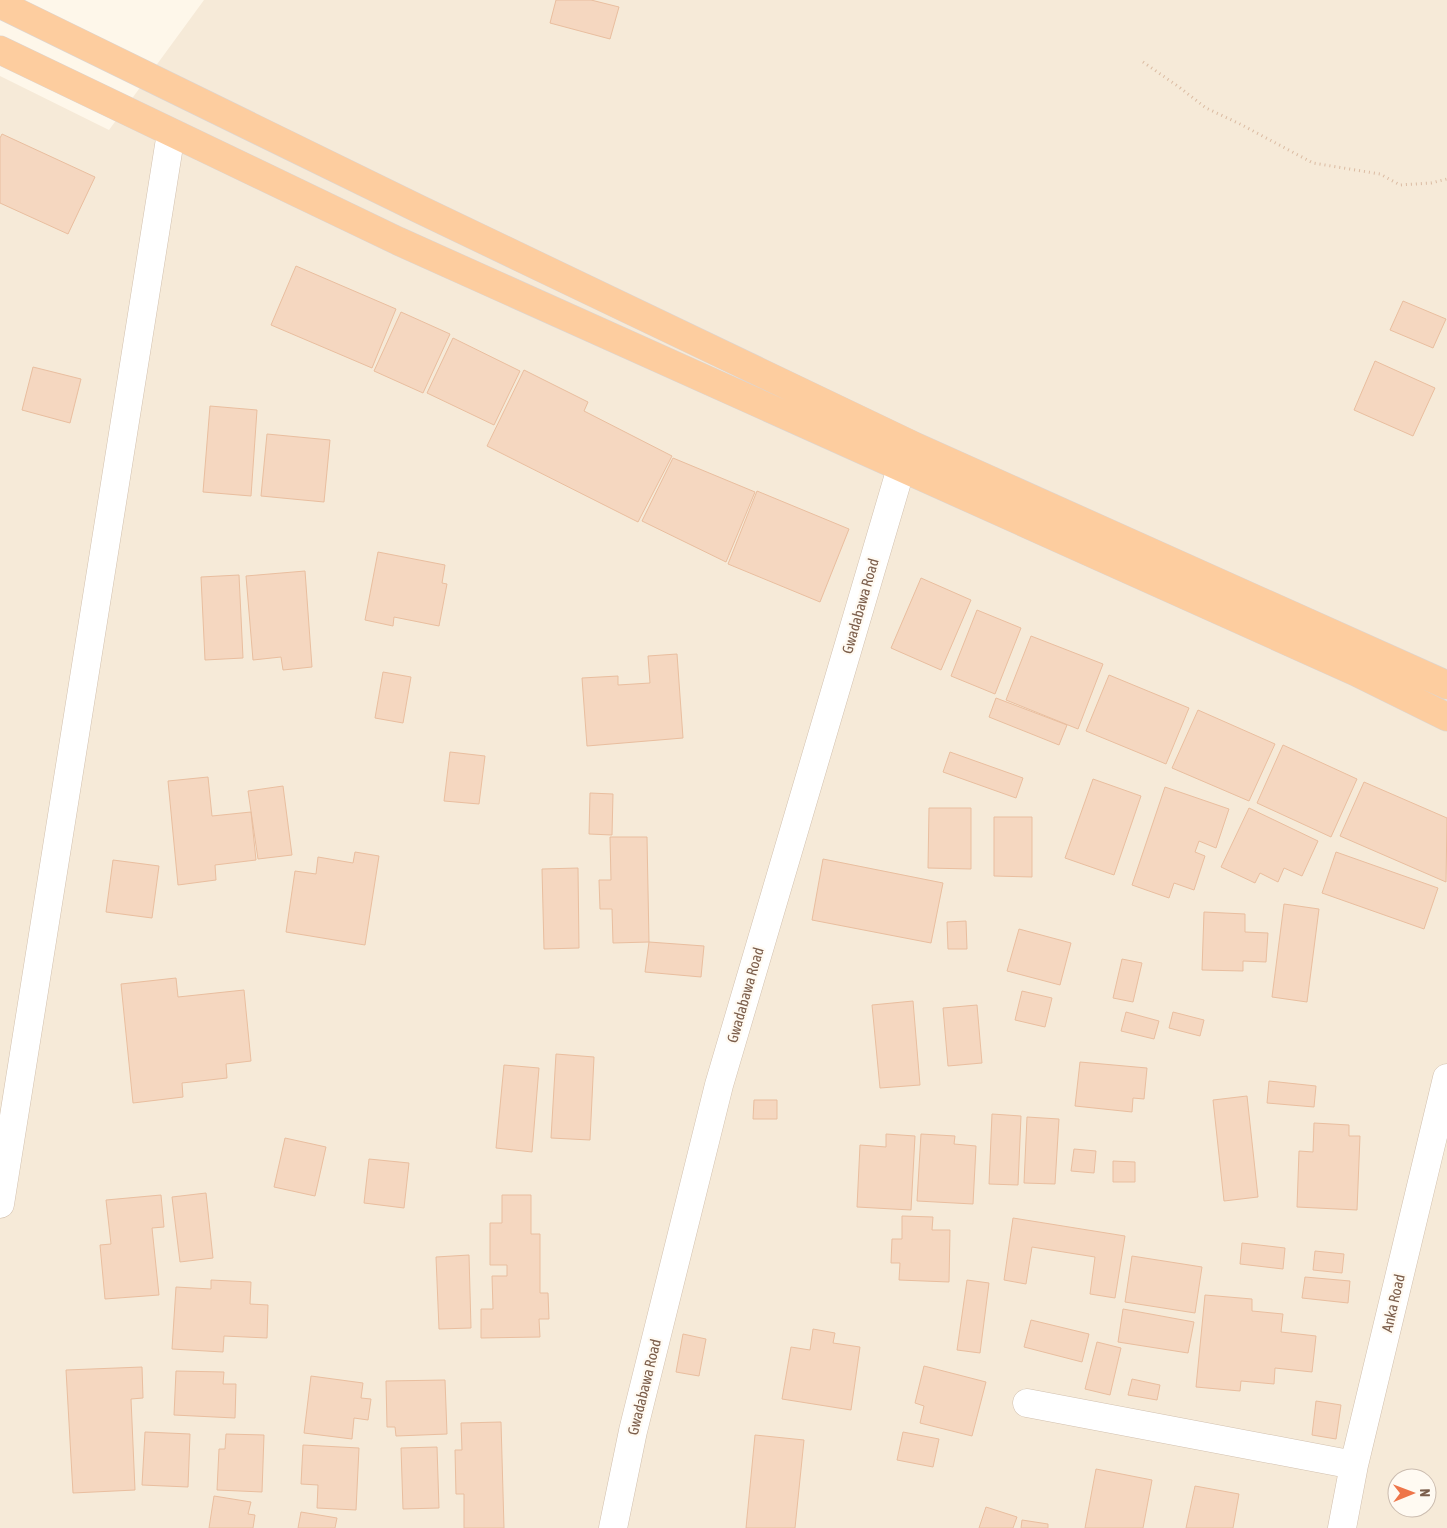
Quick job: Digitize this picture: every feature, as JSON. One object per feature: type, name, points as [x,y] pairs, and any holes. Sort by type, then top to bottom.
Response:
[{"type":"highway","points":[[0,4],[410,204],[914,446],[1447,684]]},
{"type":"highway","points":[[0,50],[398,241],[1356,672],[1447,718]]},
{"type":"street","points":[[0,1204],[171,133]]},
{"type":"street","name":"Gwadabawa Road","points":[[613,1528],[633,1431],[719,1085],[902,468]]},
{"type":"street","name":"Anka Road","points":[[1342,1528],[1354,1465],[1447,1078]]},
{"type":"street","points":[[1027,1403],[1354,1465]]},
{"type":"path","points":[[1143,62],[1206,108],[1313,163],[1380,174],[1400,186],[1431,183],[1447,178]]},
{"type":"shaded area","points":[[204,0],[1447,0],[1447,1528],[0,1528],[0,76],[109,130]]},
{"type":"building","points":[[556,0],[591,0],[619,7],[610,39],[550,23]]},
{"type":"building","points":[[2,134],[95,177],[68,234],[0,203],[0,138]]},
{"type":"building","points":[[296,266],[396,309],[372,368],[271,325]]},
{"type":"building","points":[[1403,301],[1446,319],[1433,348],[1390,330]]},
{"type":"building","points":[[401,312],[450,334],[423,393],[374,371]]},
{"type":"building","points":[[453,338],[520,371],[494,425],[427,393]]},
{"type":"building","points":[[1375,361],[1435,388],[1413,436],[1354,410]]},
{"type":"building","points":[[33,367],[81,379],[70,423],[22,410]]},
{"type":"building","points":[[524,370],[588,402],[584,411],[672,456],[638,522],[487,446]]},
{"type":"building","points":[[210,406],[257,410],[251,496],[203,492]]},
{"type":"building","points":[[267,434],[330,440],[324,502],[261,496]]},
{"type":"building","points":[[673,458],[755,492],[726,562],[642,521]]},
{"type":"building","points":[[757,491],[849,529],[820,602],[728,564]]},
{"type":"building","points":[[378,552],[445,565],[442,583],[447,584],[439,626],[394,617],[393,626],[365,620]]},
{"type":"building","points":[[305,571],[312,667],[283,670],[281,657],[253,660],[246,576]]},
{"type":"building","points":[[239,575],[243,658],[205,660],[201,577]]},
{"type":"building","points":[[921,578],[971,600],[941,670],[891,648]]},
{"type":"building","points":[[977,610],[1021,628],[995,694],[951,676]]},
{"type":"building","points":[[1031,636],[1103,664],[1078,729],[1006,700]]},
{"type":"building","points":[[677,654],[683,738],[587,746],[582,678],[618,676],[618,685],[650,683],[648,656]]},
{"type":"building","points":[[383,672],[411,677],[403,723],[375,718]]},
{"type":"building","points":[[1109,675],[1189,708],[1166,764],[1086,731]]},
{"type":"building","points":[[996,698],[1067,725],[1059,745],[989,717]]},
{"type":"building","points":[[1198,710],[1275,744],[1249,801],[1172,768]]},
{"type":"building","points":[[1283,745],[1357,779],[1331,837],[1257,803]]},
{"type":"building","points":[[450,752],[485,756],[479,804],[444,801]]},
{"type":"building","points":[[950,752],[1023,778],[1016,798],[943,772]]},
{"type":"building","points":[[208,777],[212,816],[251,812],[256,860],[215,865],[216,880],[178,885],[168,781]]},
{"type":"building","points":[[1093,779],[1141,796],[1114,875],[1065,858]]},
{"type":"building","points":[[1364,782],[1447,818],[1446,882],[1340,836]]},
{"type":"building","points":[[283,786],[292,855],[258,859],[248,791]]},
{"type":"building","points":[[1165,787],[1229,809],[1216,848],[1199,841],[1195,852],[1205,856],[1194,890],[1174,883],[1169,898],[1132,885]]},
{"type":"building","points":[[590,793],[613,794],[612,835],[589,834]]},
{"type":"building","points":[[929,808],[971,808],[971,869],[928,868]]},
{"type":"building","points":[[1249,808],[1318,841],[1302,876],[1284,868],[1278,882],[1260,873],[1255,883],[1221,867]]},
{"type":"building","points":[[994,817],[1032,817],[1032,877],[994,876]]},
{"type":"building","points":[[610,837],[647,837],[649,942],[613,943],[612,909],[600,909],[599,880],[611,880]]},
{"type":"building","points":[[355,852],[379,856],[365,945],[286,932],[295,871],[316,874],[318,857],[353,863]]},
{"type":"building","points":[[1336,852],[1438,888],[1424,929],[1322,893]]},
{"type":"building","points":[[823,859],[943,883],[931,943],[812,920]]},
{"type":"building","points":[[113,860],[159,866],[152,918],[106,912]]},
{"type":"building","points":[[578,868],[579,948],[544,949],[542,869]]},
{"type":"building","points":[[1284,904],[1319,909],[1307,1002],[1272,997]]},
{"type":"building","points":[[1204,912],[1245,914],[1245,932],[1268,933],[1266,962],[1243,961],[1243,971],[1202,970]]},
{"type":"building","points":[[966,921],[967,949],[948,949],[947,922]]},
{"type":"building","points":[[1019,929],[1071,943],[1060,985],[1007,971]]},
{"type":"building","points":[[649,942],[704,946],[701,977],[645,972]]},
{"type":"building","points":[[1122,959],[1142,963],[1133,1002],[1113,998]]},
{"type":"building","points":[[176,978],[178,997],[244,990],[251,1061],[226,1064],[227,1078],[182,1083],[183,1097],[133,1103],[121,984]]},
{"type":"building","points":[[1022,991],[1052,998],[1045,1027],[1015,1020]]},
{"type":"building","points":[[913,1001],[920,1085],[880,1088],[872,1005]]},
{"type":"building","points":[[977,1005],[982,1063],[948,1066],[943,1008]]},
{"type":"building","points":[[1126,1012],[1159,1021],[1154,1039],[1121,1031]]},
{"type":"building","points":[[1173,1012],[1204,1020],[1200,1036],[1169,1028]]},
{"type":"building","points":[[556,1054],[594,1057],[590,1140],[551,1138]]},
{"type":"building","points":[[1080,1062],[1147,1068],[1144,1099],[1133,1098],[1132,1112],[1075,1106]]},
{"type":"building","points":[[504,1065],[539,1068],[532,1152],[496,1148]]},
{"type":"building","points":[[1269,1081],[1316,1086],[1314,1107],[1267,1103]]},
{"type":"building","points":[[1247,1096],[1258,1197],[1224,1201],[1213,1100]]},
{"type":"building","points":[[754,1100],[777,1100],[777,1119],[753,1119]]},
{"type":"building","points":[[992,1114],[1021,1116],[1018,1185],[989,1184]]},
{"type":"building","points":[[1027,1117],[1059,1119],[1055,1184],[1024,1183]]},
{"type":"building","points":[[1314,1123],[1349,1125],[1349,1136],[1360,1136],[1357,1210],[1297,1207],[1299,1151],[1313,1152]]},
{"type":"building","points":[[886,1134],[915,1136],[911,1210],[857,1207],[860,1145],[886,1147]]},
{"type":"building","points":[[921,1134],[955,1136],[954,1144],[976,1146],[973,1204],[917,1201]]},
{"type":"building","points":[[285,1138],[326,1147],[315,1196],[274,1187]]},
{"type":"building","points":[[1074,1149],[1096,1151],[1094,1173],[1071,1171]]},
{"type":"building","points":[[369,1159],[409,1163],[404,1208],[364,1203]]},
{"type":"building","points":[[1113,1161],[1135,1162],[1135,1182],[1113,1182]]},
{"type":"building","points":[[206,1193],[213,1258],[180,1262],[172,1197]]},
{"type":"building","points":[[161,1195],[164,1227],[152,1228],[159,1295],[105,1299],[100,1245],[111,1244],[106,1200]]},
{"type":"building","points":[[502,1195],[531,1195],[531,1234],[540,1234],[540,1293],[548,1293],[549,1319],[539,1319],[540,1337],[481,1338],[481,1309],[493,1309],[492,1276],[507,1276],[507,1265],[490,1265],[490,1223],[502,1223]]},
{"type":"building","points":[[902,1216],[933,1217],[932,1230],[950,1230],[949,1282],[899,1280],[900,1263],[891,1263],[892,1239],[902,1239]]},
{"type":"building","points":[[1013,1218],[1125,1236],[1115,1298],[1090,1294],[1095,1257],[1032,1247],[1026,1284],[1004,1280]]},
{"type":"building","points":[[1242,1243],[1285,1248],[1283,1269],[1240,1264]]},
{"type":"building","points":[[1315,1251],[1344,1254],[1342,1273],[1313,1270]]},
{"type":"building","points":[[469,1255],[471,1328],[439,1329],[436,1257]]},
{"type":"building","points":[[1132,1256],[1202,1267],[1195,1313],[1125,1302]]},
{"type":"building","points":[[1305,1277],[1350,1281],[1348,1303],[1302,1298]]},
{"type":"building","points":[[211,1280],[251,1282],[250,1304],[268,1305],[267,1338],[224,1336],[223,1352],[172,1349],[176,1287],[211,1289]]},
{"type":"building","points":[[967,1280],[989,1283],[980,1353],[957,1350]]},
{"type":"building","points":[[1205,1295],[1252,1299],[1252,1311],[1283,1314],[1281,1332],[1316,1336],[1312,1372],[1275,1368],[1274,1384],[1241,1381],[1240,1391],[1196,1387]]},
{"type":"building","points":[[1123,1309],[1194,1322],[1188,1353],[1118,1342]]},
{"type":"building","points":[[1031,1320],[1089,1334],[1082,1362],[1024,1347]]},
{"type":"building","points":[[813,1329],[835,1333],[833,1343],[860,1347],[851,1410],[782,1399],[791,1347],[810,1350]]},
{"type":"building","points":[[683,1334],[706,1339],[699,1376],[676,1372]]},
{"type":"building","points":[[1097,1342],[1121,1348],[1110,1395],[1085,1389]]},
{"type":"building","points":[[924,1366],[986,1382],[972,1436],[920,1423],[924,1406],[915,1403]]},
{"type":"building","points":[[142,1367],[143,1398],[131,1399],[135,1490],[73,1493],[66,1370]]},
{"type":"building","points":[[176,1371],[224,1372],[223,1384],[236,1384],[235,1418],[174,1415]]},
{"type":"building","points":[[311,1376],[363,1383],[361,1398],[371,1399],[368,1420],[354,1418],[352,1439],[304,1433]]},
{"type":"building","points":[[1132,1379],[1160,1385],[1157,1400],[1128,1395]]},
{"type":"building","points":[[445,1380],[447,1434],[396,1436],[395,1427],[387,1427],[386,1381]]},
{"type":"building","points":[[1316,1401],[1341,1405],[1336,1439],[1312,1435]]},
{"type":"building","points":[[501,1422],[504,1528],[464,1528],[464,1494],[456,1494],[455,1450],[462,1450],[461,1423]]},
{"type":"building","points":[[145,1432],[190,1434],[188,1487],[142,1485]]},
{"type":"building","points":[[903,1432],[939,1439],[933,1467],[897,1460]]},
{"type":"building","points":[[226,1434],[264,1435],[262,1492],[217,1490],[219,1449],[225,1449]]},
{"type":"building","points":[[755,1435],[804,1440],[795,1528],[746,1528]]},
{"type":"building","points":[[303,1445],[359,1448],[356,1510],[317,1508],[318,1485],[301,1484]]},
{"type":"building","points":[[437,1447],[439,1508],[403,1509],[401,1448]]},
{"type":"building","points":[[1096,1469],[1152,1480],[1143,1528],[1085,1528]]},
{"type":"building","points":[[1195,1486],[1239,1494],[1233,1528],[1186,1528]]},
{"type":"building","points":[[214,1496],[251,1502],[248,1514],[255,1515],[253,1528],[209,1528]]},
{"type":"building","points":[[986,1507],[1017,1517],[1013,1528],[979,1528]]},
{"type":"building","points":[[301,1512],[337,1518],[335,1528],[298,1528]]},
{"type":"building","points":[[1022,1520],[1048,1524],[1048,1528],[1021,1528]]}]
